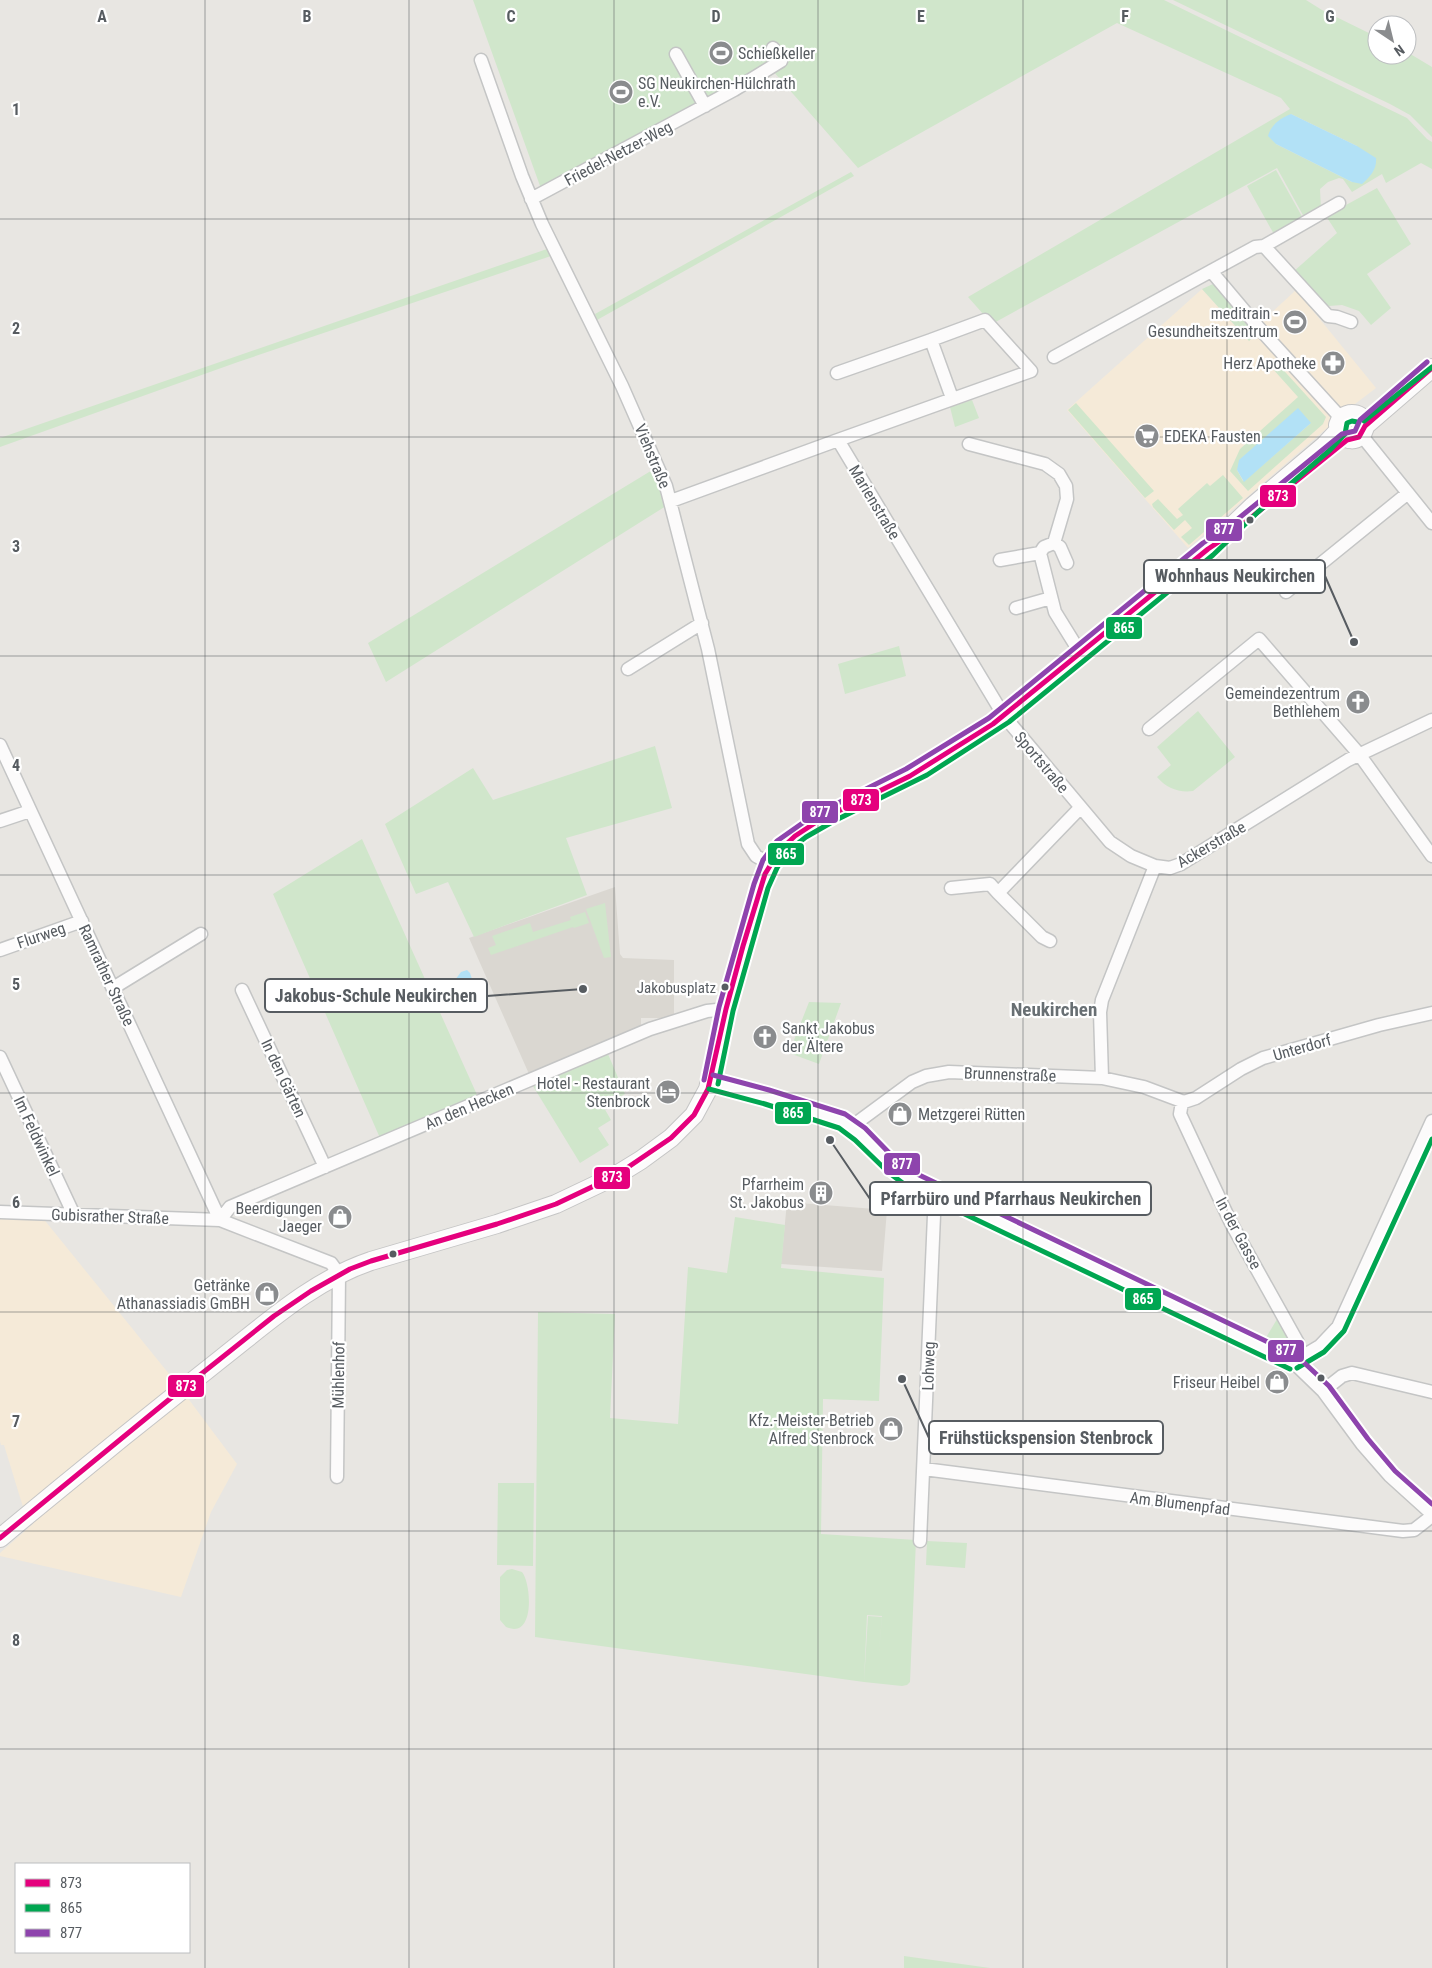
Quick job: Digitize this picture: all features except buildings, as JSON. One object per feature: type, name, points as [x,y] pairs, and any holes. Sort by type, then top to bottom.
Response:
[{"type":"street","name":"Friedel-Netzer-Weg","points":[[531,199],[705,106],[782,61],[774,48]]},
{"type":"street","points":[[676,54],[705,106]]},
{"type":"street","name":"Viehstraße","points":[[482,60],[531,199],[660,470],[671,501],[702,623],[748,844],[756,856],[770,864]]},
{"type":"street","points":[[1054,357],[1256,247],[1264,246],[1339,203]]},
{"type":"street","points":[[1264,246],[1328,316],[1351,322]]},
{"type":"street","points":[[1211,271],[1270,340],[1352,428],[1432,523]]},
{"type":"street","points":[[671,501],[1031,371],[986,320],[837,373]]},
{"type":"street","points":[[931,340],[952,398]]},
{"type":"street","points":[[0,1538],[251,1336],[305,1295],[339,1274],[379,1258],[535,1211],[598,1185],[641,1160],[682,1129],[699,1108],[711,1082],[726,1009],[756,903],[770,864],[783,846],[802,831],[838,810],[923,769],[1004,716],[1208,549],[1232,533],[1432,357]]},
{"type":"street","points":[[1352,428],[1432,368]]},
{"type":"street","name":"Marienstraße","points":[[838,440],[1004,716]]},
{"type":"street","points":[[970,444],[1046,464],[1059,474],[1066,486],[1068,500],[1054,543]]},
{"type":"street","points":[[1286,592],[1408,493]]},
{"type":"street","points":[[1000,560],[1040,553],[1044,547],[1054,543]]},
{"type":"street","points":[[1054,543],[1060,547],[1067,563]]},
{"type":"street","points":[[1040,553],[1055,612],[1081,654]]},
{"type":"street","points":[[1016,608],[1051,598]]},
{"type":"street","points":[[628,669],[702,623]]},
{"type":"street","points":[[1149,729],[1259,639],[1358,754],[1432,856]]},
{"type":"street","name":"Sportstraße","points":[[1004,716],[1113,845],[1131,856],[1155,866]]},
{"type":"street","name":"Ackerstraße","points":[[1102,1078],[1100,1012],[1102,1000],[1155,866],[1167,868],[1182,864],[1358,754],[1432,720]]},
{"type":"street","name":"Ramrather Straße","points":[[0,746],[220,1220]]},
{"type":"street","name":"Sportstraße","points":[[998,893],[1080,808]]},
{"type":"street","points":[[0,821],[30,811]]},
{"type":"street","points":[[951,888],[990,884],[1042,937],[1050,942]]},
{"type":"street","name":"Flurweg","points":[[0,950],[82,921]]},
{"type":"street","points":[[113,988],[200,934]]},
{"type":"street","name":"In den Gärten","points":[[242,990],[325,1167]]},
{"type":"street","name":"An den Hecken","points":[[220,1220],[230,1207],[650,1029],[707,1011],[726,1009]]},
{"type":"street","name":"Unterdorf","points":[[1182,1102],[1196,1098],[1237,1071],[1263,1058],[1369,1028],[1432,1013]]},
{"type":"street","name":"Im Feldwinkel","points":[[0,1057],[74,1215]]},
{"type":"street","name":"Brunnenstraße","points":[[851,1127],[907,1084],[930,1075],[959,1072],[1102,1078],[1144,1087],[1182,1102]]},
{"type":"street","points":[[711,1082],[837,1119],[851,1127],[902,1175],[1293,1362],[1323,1391],[1381,1466],[1432,1515]]},
{"type":"street","name":"In der Gasse","points":[[1182,1102],[1180,1114],[1231,1223],[1298,1343],[1298,1350],[1293,1362]]},
{"type":"street","points":[[1293,1362],[1320,1346],[1338,1327],[1432,1121]]},
{"type":"street","name":"Lohweg","points":[[920,1541],[935,1192]]},
{"type":"street","name":"Gubisrather Straße","points":[[0,1212],[220,1220]]},
{"type":"street","points":[[220,1220],[326,1260],[333,1264],[339,1274]]},
{"type":"street","name":"Mühlenhof","points":[[336,1477],[339,1274]]},
{"type":"street","points":[[1323,1391],[1342,1376],[1352,1373],[1432,1392]]},
{"type":"street","name":"Am Blumenpfad","points":[[924,1469],[1403,1532],[1414,1530],[1432,1515]]},
{"type":"shaded area","points":[[1202,289],[1245,337],[1296,290],[1376,388],[1188,548],[1067,410]]},
{"type":"shaded area","points":[[615,887],[620,954],[623,958],[674,960],[674,1018],[641,1018],[641,1028],[529,1074],[469,938]]},
{"type":"shaded area","points":[[787,1202],[887,1210],[882,1271],[781,1264]]},
{"type":"shaded area","points":[[0,1216],[42,1217],[178,1385],[237,1464],[211,1512],[181,1597],[0,1556],[0,1553],[33,1524],[23,1507],[4,1445],[1,1445],[0,1441]]},
{"type":"green space","name":"SG Neukirchen-Hülchrath e.V.","points":[[473,0],[1164,0],[1407,118],[1432,142],[1432,169],[1421,163],[1386,183],[1382,174],[1352,192],[1343,179],[1339,178],[1328,182],[1320,189],[1321,209],[1304,217],[1277,168],[992,324],[968,297],[1290,109],[1281,98],[1117,23],[858,168],[773,71],[544,197]],"holes":[[[1291,114],[1357,146],[1352,182],[1276,144]]]},
{"type":"green space","points":[[1173,0],[1306,0],[1367,32],[1367,65],[1417,65],[1417,58],[1432,67],[1432,137],[1410,115]]},
{"type":"green space","points":[[1276,170],[1304,220],[1275,236],[1247,186]]},
{"type":"green space","points":[[851,172],[854,176],[597,320],[595,314]]},
{"type":"green space","points":[[1377,188],[1411,244],[1367,274],[1391,308],[1371,325],[1359,311],[1342,305],[1329,306],[1322,302],[1293,272],[1337,233],[1326,216]]},
{"type":"green space","points":[[547,249],[551,256],[238,362],[0,447],[0,438]]},
{"type":"green space","points":[[1213,284],[1257,334],[1249,341],[1202,289]]},
{"type":"green space","points":[[1277,363],[1326,417],[1323,424],[1248,491],[1230,471],[1240,449],[1298,397],[1272,368]],"holes":[[[1311,423],[1244,481],[1237,470]]]},
{"type":"green space","points":[[972,400],[979,418],[955,427],[950,407]]},
{"type":"green space","points":[[1076,403],[1154,491],[1145,498],[1068,410]]},
{"type":"green space","points":[[654,469],[666,506],[386,682],[368,643]]},
{"type":"green space","points":[[1223,475],[1243,498],[1189,545],[1181,537],[1192,528],[1185,520],[1174,530],[1152,504],[1158,499],[1177,519],[1183,515],[1178,509],[1207,483],[1210,486]]},
{"type":"green space","points":[[899,646],[906,676],[845,694],[838,664]]},
{"type":"green space","points":[[1198,711],[1235,757],[1193,791],[1178,790],[1164,784],[1157,777],[1171,765],[1157,747]]},
{"type":"green space","points":[[655,746],[672,808],[566,838],[587,895],[474,937],[448,882],[416,894],[385,824],[473,768],[493,800]]},
{"type":"green space","points":[[362,839],[478,1097],[380,1138],[273,894]]},
{"type":"green space","points":[[605,903],[611,957],[604,958],[586,909]]},
{"type":"green space","points":[[585,912],[589,923],[491,955],[488,948],[496,945],[492,936],[530,923],[533,932],[571,920],[570,917]]},
{"type":"green space","points":[[809,1002],[841,1003],[819,1064],[789,1053]]},
{"type":"green space","points":[[608,1054],[625,1094],[603,1106],[611,1120],[598,1128],[609,1145],[580,1163],[533,1086]]},
{"type":"green space","points":[[735,1217],[785,1225],[781,1268],[884,1278],[879,1401],[823,1399],[821,1534],[916,1540],[910,1682],[907,1685],[864,1682],[535,1637],[538,1312],[615,1314],[610,1418],[678,1424],[688,1267],[727,1273]],"holes":[[[867,1615],[882,1616],[868,1616],[864,1682]]]},
{"type":"green space","points":[[1280,1314],[1293,1342],[1288,1348],[1277,1348],[1264,1341]]},
{"type":"green space","points":[[498,1483],[534,1483],[533,1566],[497,1565]]},
{"type":"green space","points":[[927,1541],[967,1543],[965,1568],[926,1565]]},
{"type":"green space","points":[[512,1569],[522,1572],[528,1587],[529,1597],[527,1618],[516,1629],[506,1627],[500,1620],[500,1577],[507,1570]]},
{"type":"green space","points":[[904,1956],[990,1968],[904,1968]]},
{"type":"water","points":[[1291,114],[1357,146],[1376,158],[1376,166],[1371,175],[1362,184],[1352,182],[1276,144],[1268,136],[1272,128],[1277,122]]},
{"type":"water","points":[[1298,408],[1311,423],[1244,482],[1237,470],[1239,460]]},
{"type":"water","points":[[467,970],[473,982],[466,991],[460,993],[455,980],[461,972]]},
{"type":"transit line","name":"877","points":[[704,1080],[719,1007],[754,884],[763,860],[777,841],[814,815],[906,769],[989,718],[1203,543],[1228,527],[1342,434],[1355,431],[1360,420],[1427,362]]},
{"type":"transit line","name":"865","points":[[1364,421],[1432,367]]},
{"type":"transit line","name":"873","points":[[0,1538],[274,1316],[311,1291],[350,1269],[371,1261],[497,1224],[556,1204],[615,1176],[671,1138],[694,1115],[708,1089],[726,1009],[743,946],[765,874],[779,851],[795,836],[818,821],[910,776],[993,724],[1208,549],[1232,533],[1347,440],[1359,437],[1365,426],[1432,368]]},
{"type":"transit line","name":"865","points":[[718,1084],[733,1011],[768,888],[777,868],[788,851],[806,837],[834,821],[927,775],[1009,722],[1213,555],[1258,512],[1330,450],[1345,434],[1347,423],[1357,422]]},
{"type":"transit line","name":"877","points":[[713,1075],[845,1114],[865,1128],[897,1161],[915,1173],[1297,1356],[1329,1386],[1368,1439],[1395,1471],[1432,1504]]},
{"type":"transit line","name":"865","points":[[709,1089],[765,1104],[839,1128],[855,1140],[888,1172],[908,1187],[1290,1369]]},
{"type":"transit line","name":"865","points":[[1297,1368],[1324,1352],[1344,1331],[1432,1139]]},
{"type":"place","name":"Schießkeller","points":[[721,53]]},
{"type":"place","name":"SG Neukirchen-Hülchrath e.V.","points":[[621,92]]},
{"type":"place","name":"meditrain - Gesundheitszentrum","points":[[1295,322]]},
{"type":"place","name":"Herz Apotheke","points":[[1333,363]]},
{"type":"place","name":"EDEKA Fausten","points":[[1147,436]]},
{"type":"place","name":"Wohnhaus Neukirchen","points":[[1354,642]]},
{"type":"place","name":"Gemeindezentrum Bethlehem","points":[[1358,702]]},
{"type":"place","name":"Jakobusplatz","points":[[725,987]]},
{"type":"place","name":"Jakobus-Schule Neukirchen","points":[[583,989]]},
{"type":"place","name":"Sankt Jakobus der Ältere","points":[[765,1037]]},
{"type":"place","name":"Hotel - Restaurant Stenbrock","points":[[668,1092]]},
{"type":"place","name":"Metzgerei Rütten","points":[[900,1114]]},
{"type":"place","name":"Pfarrbüro und Pfarrhaus Neukirchen","points":[[830,1140]]},
{"type":"place","name":"Pfarrheim St. Jakobus","points":[[821,1193]]},
{"type":"place","name":"Beerdigungen Jaeger","points":[[340,1217]]},
{"type":"place","name":"Getränke Athanassiadis GmBH","points":[[267,1294]]},
{"type":"place","name":"Frühstückspension Stenbrock","points":[[902,1379]]},
{"type":"place","name":"Friseur Heibel","points":[[1277,1382]]},
{"type":"place","name":"Kfz.-Meister-Betrieb Alfred Stenbrock","points":[[891,1429]]},
{"type":"district","name":"Neukirchen","points":[[1054,1009]]}]
